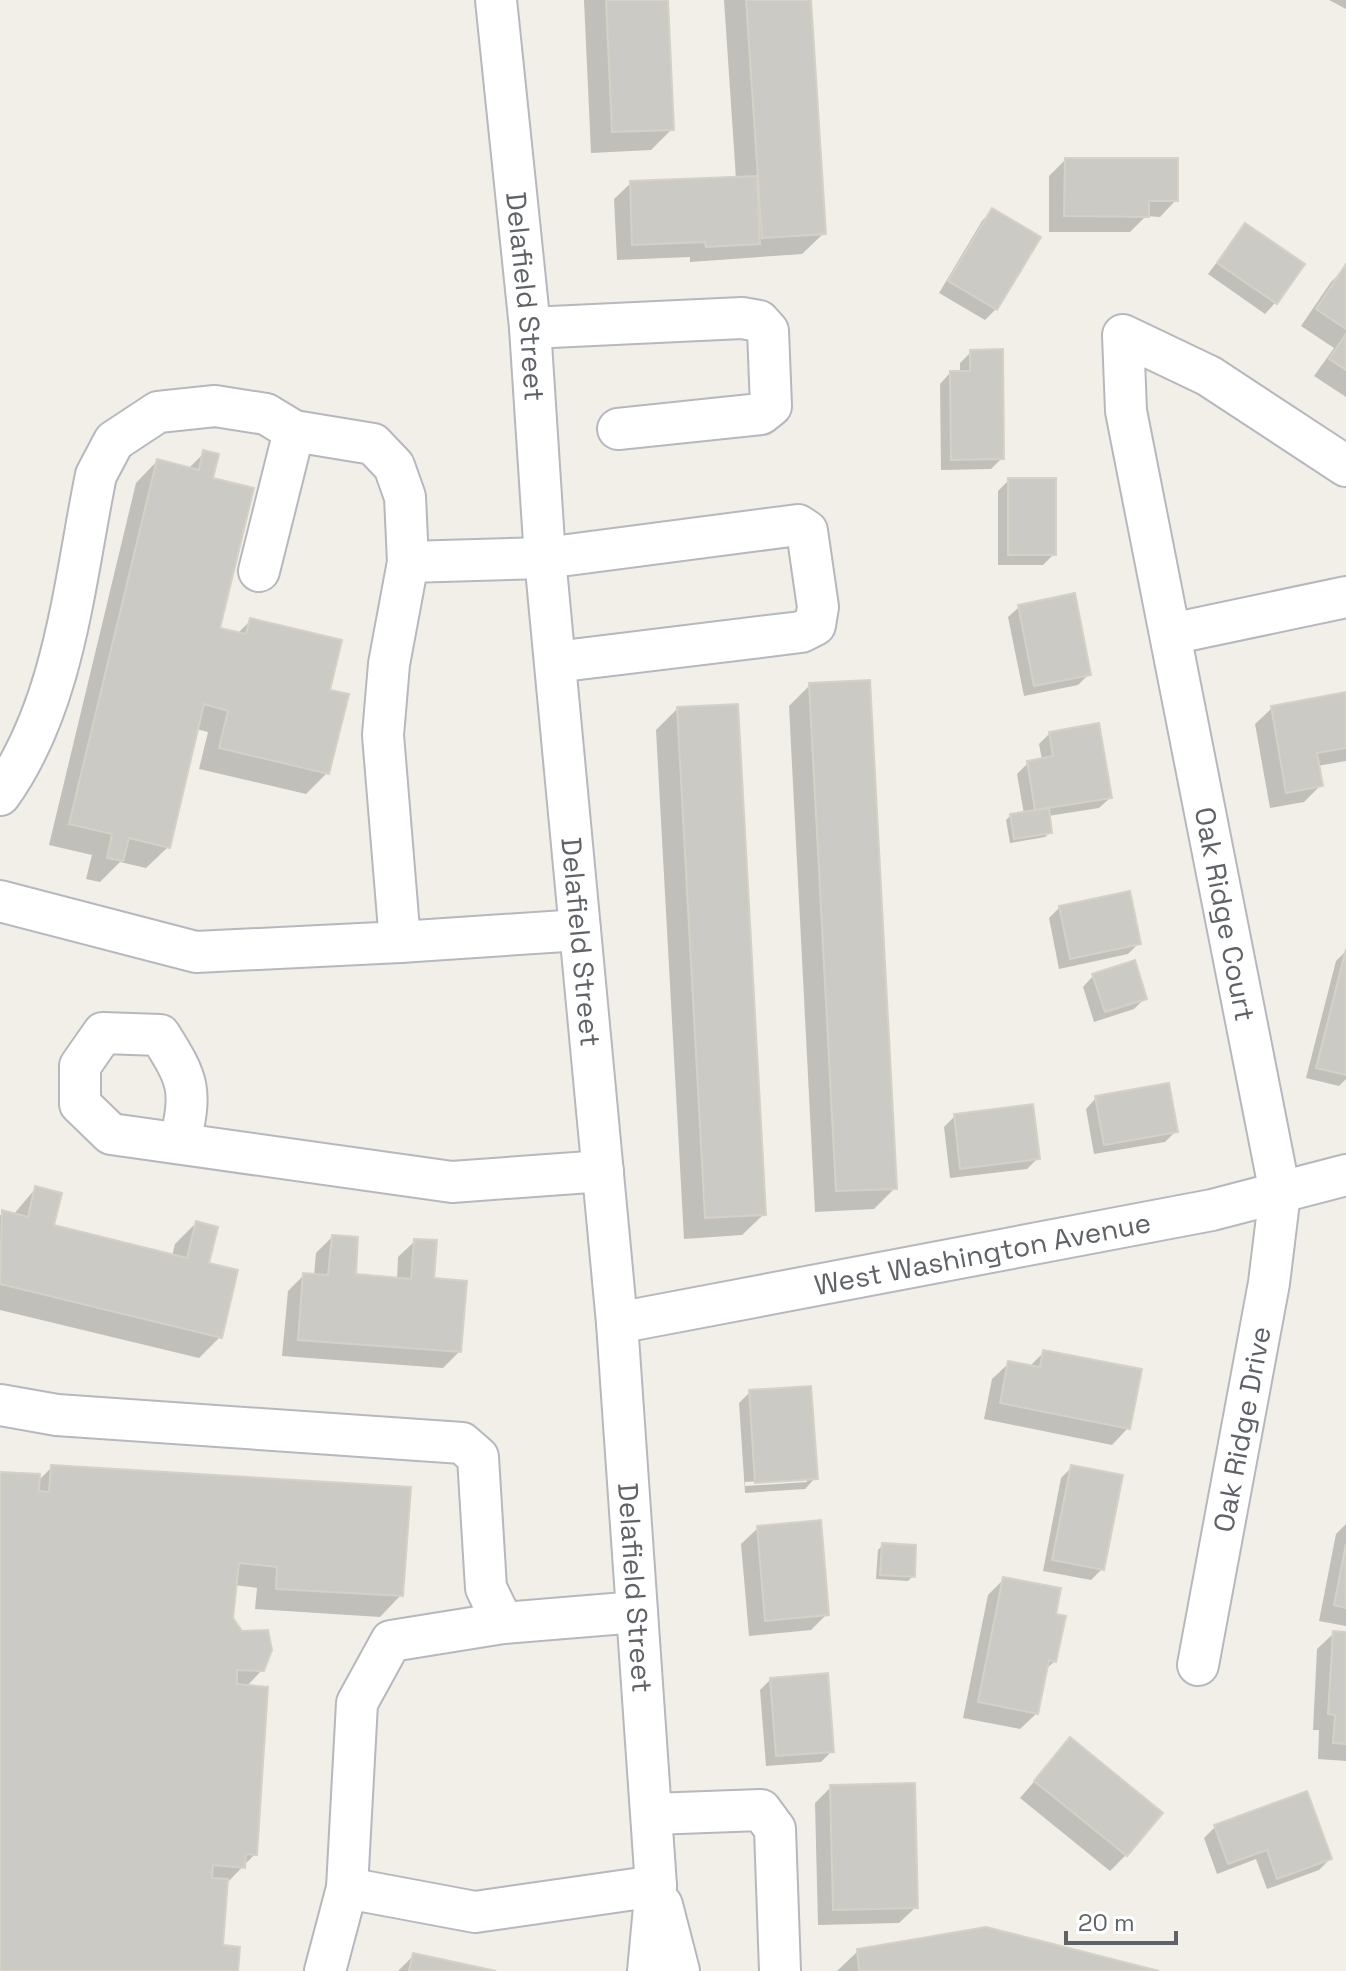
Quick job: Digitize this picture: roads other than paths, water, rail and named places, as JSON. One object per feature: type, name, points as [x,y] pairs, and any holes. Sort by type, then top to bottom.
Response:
[{"type":"street","name":"Delafield Street","points":[[496,0],[530,328],[545,558],[617,1323],[656,1886],[648,1971]]},
{"type":"street","points":[[530,328],[742,318],[759,321],[768,331],[771,406],[761,414],[618,429]]},
{"type":"street","name":"Oak Ridge Court","points":[[1280,1193],[1126,411],[1123,335],[1209,376],[1346,466]]},
{"type":"street","points":[[0,795],[23,764],[46,708],[96,475],[114,441],[158,412],[215,406],[266,414],[294,431],[373,444],[394,466],[405,497],[408,562],[389,664],[383,735],[400,942]]},
{"type":"street","points":[[259,571],[294,431]]},
{"type":"street","points":[[408,562],[545,558],[798,525],[807,531],[818,607],[815,625],[801,632],[555,662]]},
{"type":"street","points":[[1171,634],[1346,597]]},
{"type":"street","points":[[0,901],[196,952],[580,930]]},
{"type":"street","points":[[180,1143],[452,1182],[603,1171]]},
{"type":"street","name":"West Washington Avenue","points":[[617,1323],[1212,1210],[1346,1175]]},
{"type":"street","name":"Oak Ridge Drive","points":[[1198,1665],[1269,1283],[1280,1193]]},
{"type":"street","points":[[0,1405],[57,1415],[462,1443],[478,1457],[486,1588],[503,1623]]},
{"type":"street","points":[[325,1971],[347,1888],[357,1703],[391,1641],[503,1623],[637,1612]]},
{"type":"street","points":[[652,1814],[761,1810],[775,1829],[780,1971]]},
{"type":"street","name":"Delafield Street","points":[[656,1886],[679,1971]]},
{"type":"street","points":[[347,1888],[475,1912],[656,1886]]}]
